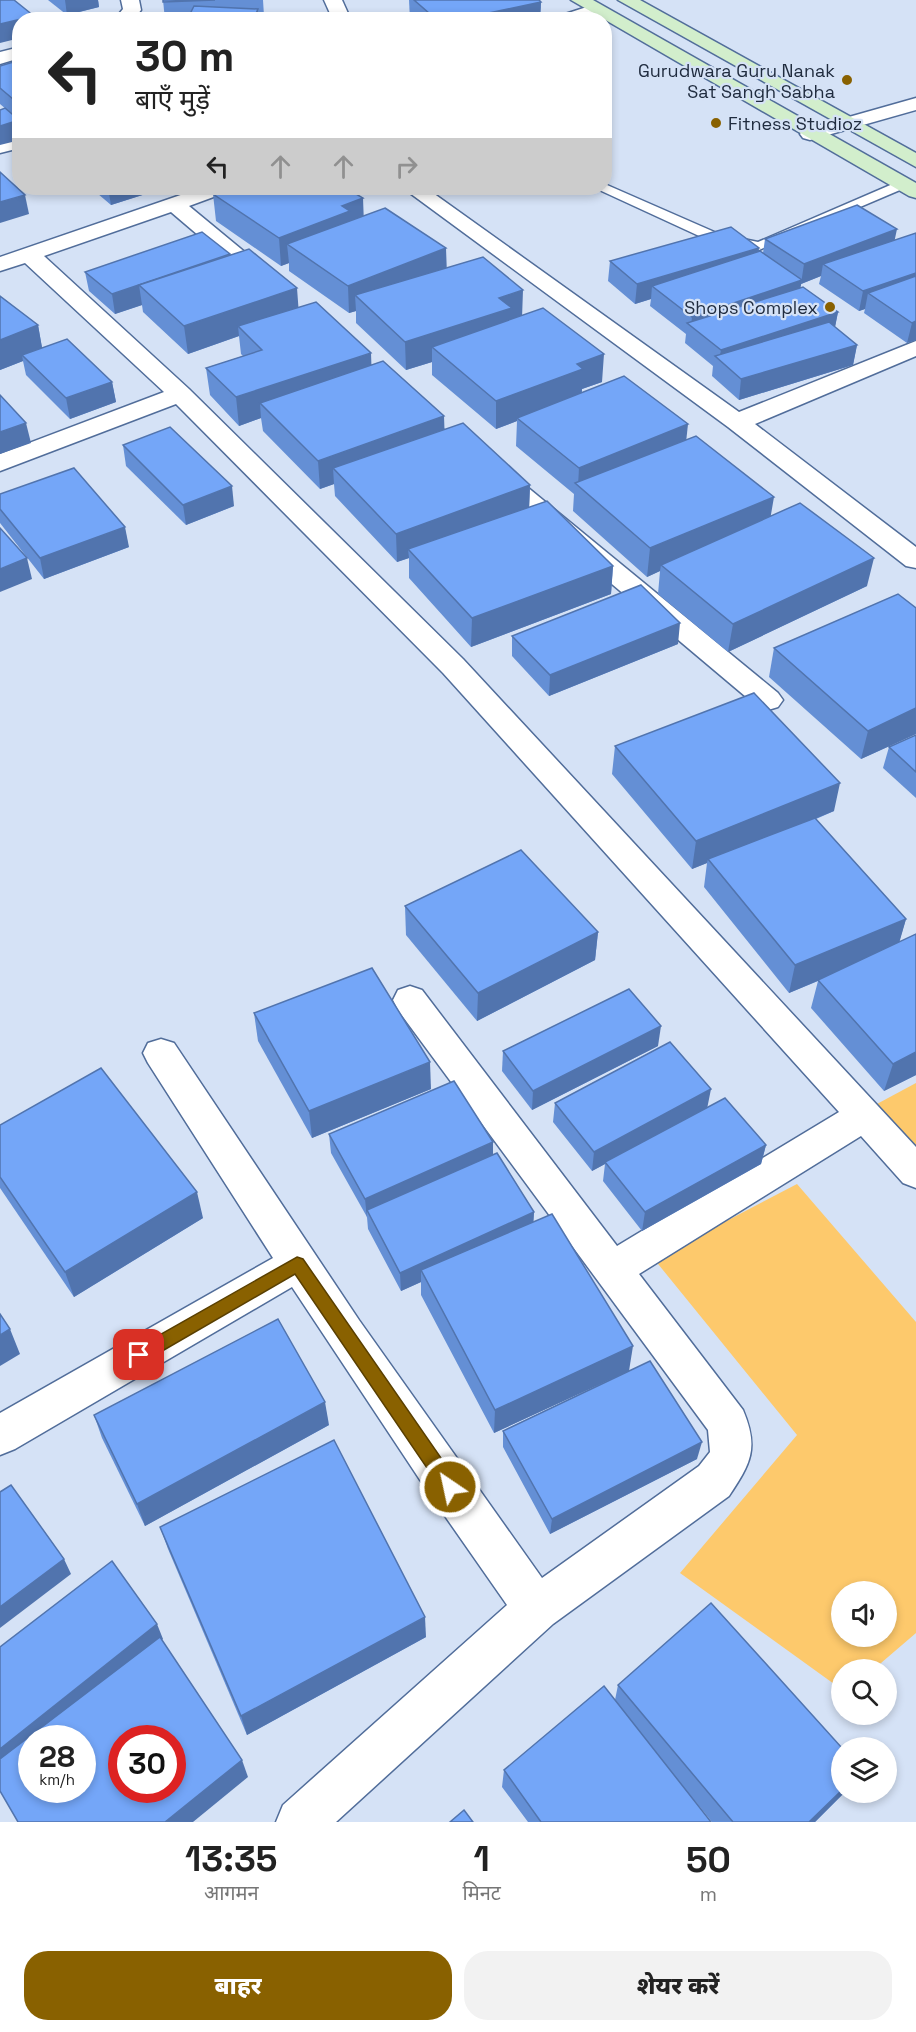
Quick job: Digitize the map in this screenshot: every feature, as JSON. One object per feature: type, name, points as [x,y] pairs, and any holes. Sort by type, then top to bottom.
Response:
[{"type":"main road","points":[[635,2],[916,161]]},
{"type":"main road","points":[[588,4],[602,12]]},
{"type":"main road","points":[[612,18],[810,134],[909,188]]},
{"type":"street","points":[[810,134],[853,124],[916,104]]},
{"type":"street","points":[[841,149],[896,131]]},
{"type":"street","points":[[0,264],[200,195]]},
{"type":"street","points":[[423,195],[737,422],[916,560]]},
{"type":"street","points":[[174,204],[283,296]]},
{"type":"street","points":[[29,254],[180,394],[453,666],[916,1172]]},
{"type":"street","points":[[737,422],[916,348]]},
{"type":"street","points":[[0,463],[180,394]]},
{"type":"street","points":[[475,456],[768,700]]},
{"type":"street","points":[[300,1822],[537,1608],[714,1481],[731,1457],[728,1424],[410,1000]]},
{"type":"street","points":[[161,1053],[297,1264],[489,1543],[537,1608]]},
{"type":"street","points":[[612,1270],[865,1115]]},
{"type":"street","points":[[0,1435],[297,1264]]},
{"type":"lane","points":[[612,192],[715,238],[759,246],[909,188]]},
{"type":"shaded area","points":[[916,1083],[916,1173],[862,1112]]},
{"type":"shaded area","points":[[797,1184],[916,1322],[916,1633],[886,1659],[831,1659],[831,1682],[680,1573],[797,1435],[654,1259]]},
{"type":"building","points":[[0,0],[14,0],[29,12],[12,12],[12,21],[0,24]]},
{"type":"building","points":[[163,0],[215,0],[163,2]]},
{"type":"building","points":[[414,0],[539,0],[541,2],[493,12],[428,12]]},
{"type":"building","points":[[194,6],[258,9],[257,12],[191,12]]},
{"type":"building","points":[[12,62],[12,98],[0,88],[0,66]]},
{"type":"building","points":[[5,108],[12,114],[12,122],[0,126],[0,110]]},
{"type":"building","points":[[0,172],[12,183],[12,195],[25,195],[0,202]]},
{"type":"building","points":[[214,195],[358,195],[363,198],[342,206],[350,211],[279,238]]},
{"type":"building","points":[[857,205],[897,229],[804,264],[765,239]]},
{"type":"building","points":[[385,208],[446,248],[348,286],[287,244]]},
{"type":"building","points":[[731,227],[759,248],[637,284],[610,261]]},
{"type":"building","points":[[202,232],[230,254],[112,294],[85,272]]},
{"type":"building","points":[[916,233],[916,273],[863,291],[823,264]]},
{"type":"building","points":[[249,249],[297,288],[184,326],[139,285]]},
{"type":"building","points":[[760,251],[802,280],[692,317],[652,286]]},
{"type":"building","points":[[483,257],[523,290],[499,298],[512,308],[405,342],[355,295]]},
{"type":"building","points":[[916,276],[916,321],[912,323],[868,293]]},
{"type":"building","points":[[803,287],[838,312],[721,350],[687,323]]},
{"type":"building","points":[[0,296],[38,325],[0,340]]},
{"type":"building","points":[[316,302],[371,353],[236,397],[206,368],[262,350],[238,326]]},
{"type":"building","points":[[543,308],[604,354],[577,364],[583,369],[496,401],[432,347]]},
{"type":"building","points":[[829,322],[857,345],[741,379],[715,356]]},
{"type":"building","points":[[67,339],[112,382],[66,398],[22,355]]},
{"type":"building","points":[[383,361],[444,416],[318,461],[260,403]]},
{"type":"building","points":[[624,376],[688,424],[579,468],[517,418]]},
{"type":"building","points":[[0,395],[26,423],[0,432]]},
{"type":"building","points":[[463,423],[530,485],[396,534],[333,468]]},
{"type":"building","points":[[170,427],[232,486],[183,505],[123,445]]},
{"type":"building","points":[[696,436],[774,497],[650,548],[575,483]]},
{"type":"building","points":[[74,468],[125,527],[40,558],[0,509],[0,494]]},
{"type":"building","points":[[547,501],[613,566],[472,618],[408,549]]},
{"type":"building","points":[[800,503],[874,558],[733,624],[661,565]]},
{"type":"building","points":[[0,528],[27,558],[0,569]]},
{"type":"building","points":[[641,585],[680,623],[550,675],[512,636]]},
{"type":"building","points":[[898,594],[916,608],[916,708],[868,731],[774,648]]},
{"type":"building","points":[[754,693],[840,783],[696,841],[615,746]]},
{"type":"building","points":[[916,735],[916,772],[889,747]]},
{"type":"building","points":[[815,818],[906,919],[795,965],[708,859]]},
{"type":"building","points":[[521,850],[598,932],[478,993],[405,906]]},
{"type":"building","points":[[916,934],[916,1052],[893,1064],[818,980]]},
{"type":"building","points":[[372,968],[430,1062],[309,1111],[254,1013]]},
{"type":"building","points":[[629,989],[661,1026],[533,1091],[503,1051]]},
{"type":"building","points":[[670,1042],[711,1089],[594,1152],[555,1103]]},
{"type":"building","points":[[101,1068],[197,1192],[65,1272],[0,1177],[0,1125]]},
{"type":"building","points":[[454,1081],[493,1142],[365,1199],[329,1134]]},
{"type":"building","points":[[725,1098],[766,1145],[645,1212],[605,1162]]},
{"type":"building","points":[[497,1153],[534,1212],[400,1273],[367,1210]]},
{"type":"building","points":[[552,1214],[633,1346],[495,1410],[421,1270]]},
{"type":"building","points":[[0,1314],[10,1329],[0,1335]]},
{"type":"building","points":[[278,1319],[325,1402],[137,1504],[94,1415]]},
{"type":"building","points":[[650,1361],[702,1442],[552,1519],[503,1431]]},
{"type":"building","points":[[334,1440],[425,1617],[241,1716],[160,1527]]},
{"type":"building","points":[[11,1485],[64,1559],[0,1607],[0,1492]]},
{"type":"building","points":[[112,1561],[157,1624],[30,1725],[18,1725],[18,1735],[0,1749],[0,1647]]},
{"type":"building","points":[[711,1603],[832,1737],[831,1801],[809,1822],[733,1822],[618,1685]]},
{"type":"building","points":[[160,1637],[242,1760],[165,1822],[18,1822],[0,1791],[0,1759],[18,1745],[18,1803],[96,1803],[96,1725],[45,1725]]},
{"type":"building","points":[[604,1686],[711,1822],[541,1822],[504,1770]]},
{"type":"building","points":[[464,1810],[473,1822],[450,1822]]},
{"type":"place","name":"Gurudwara Guru Nanak Sat Sangh Sabha","points":[[847,80]]},
{"type":"place","name":"Fitness Studioz","points":[[716,123]]},
{"type":"place","name":"Shops Complex","points":[[830,307]]},
{"type":"route","points":[[139,1355],[297,1264],[450,1487]]}]
